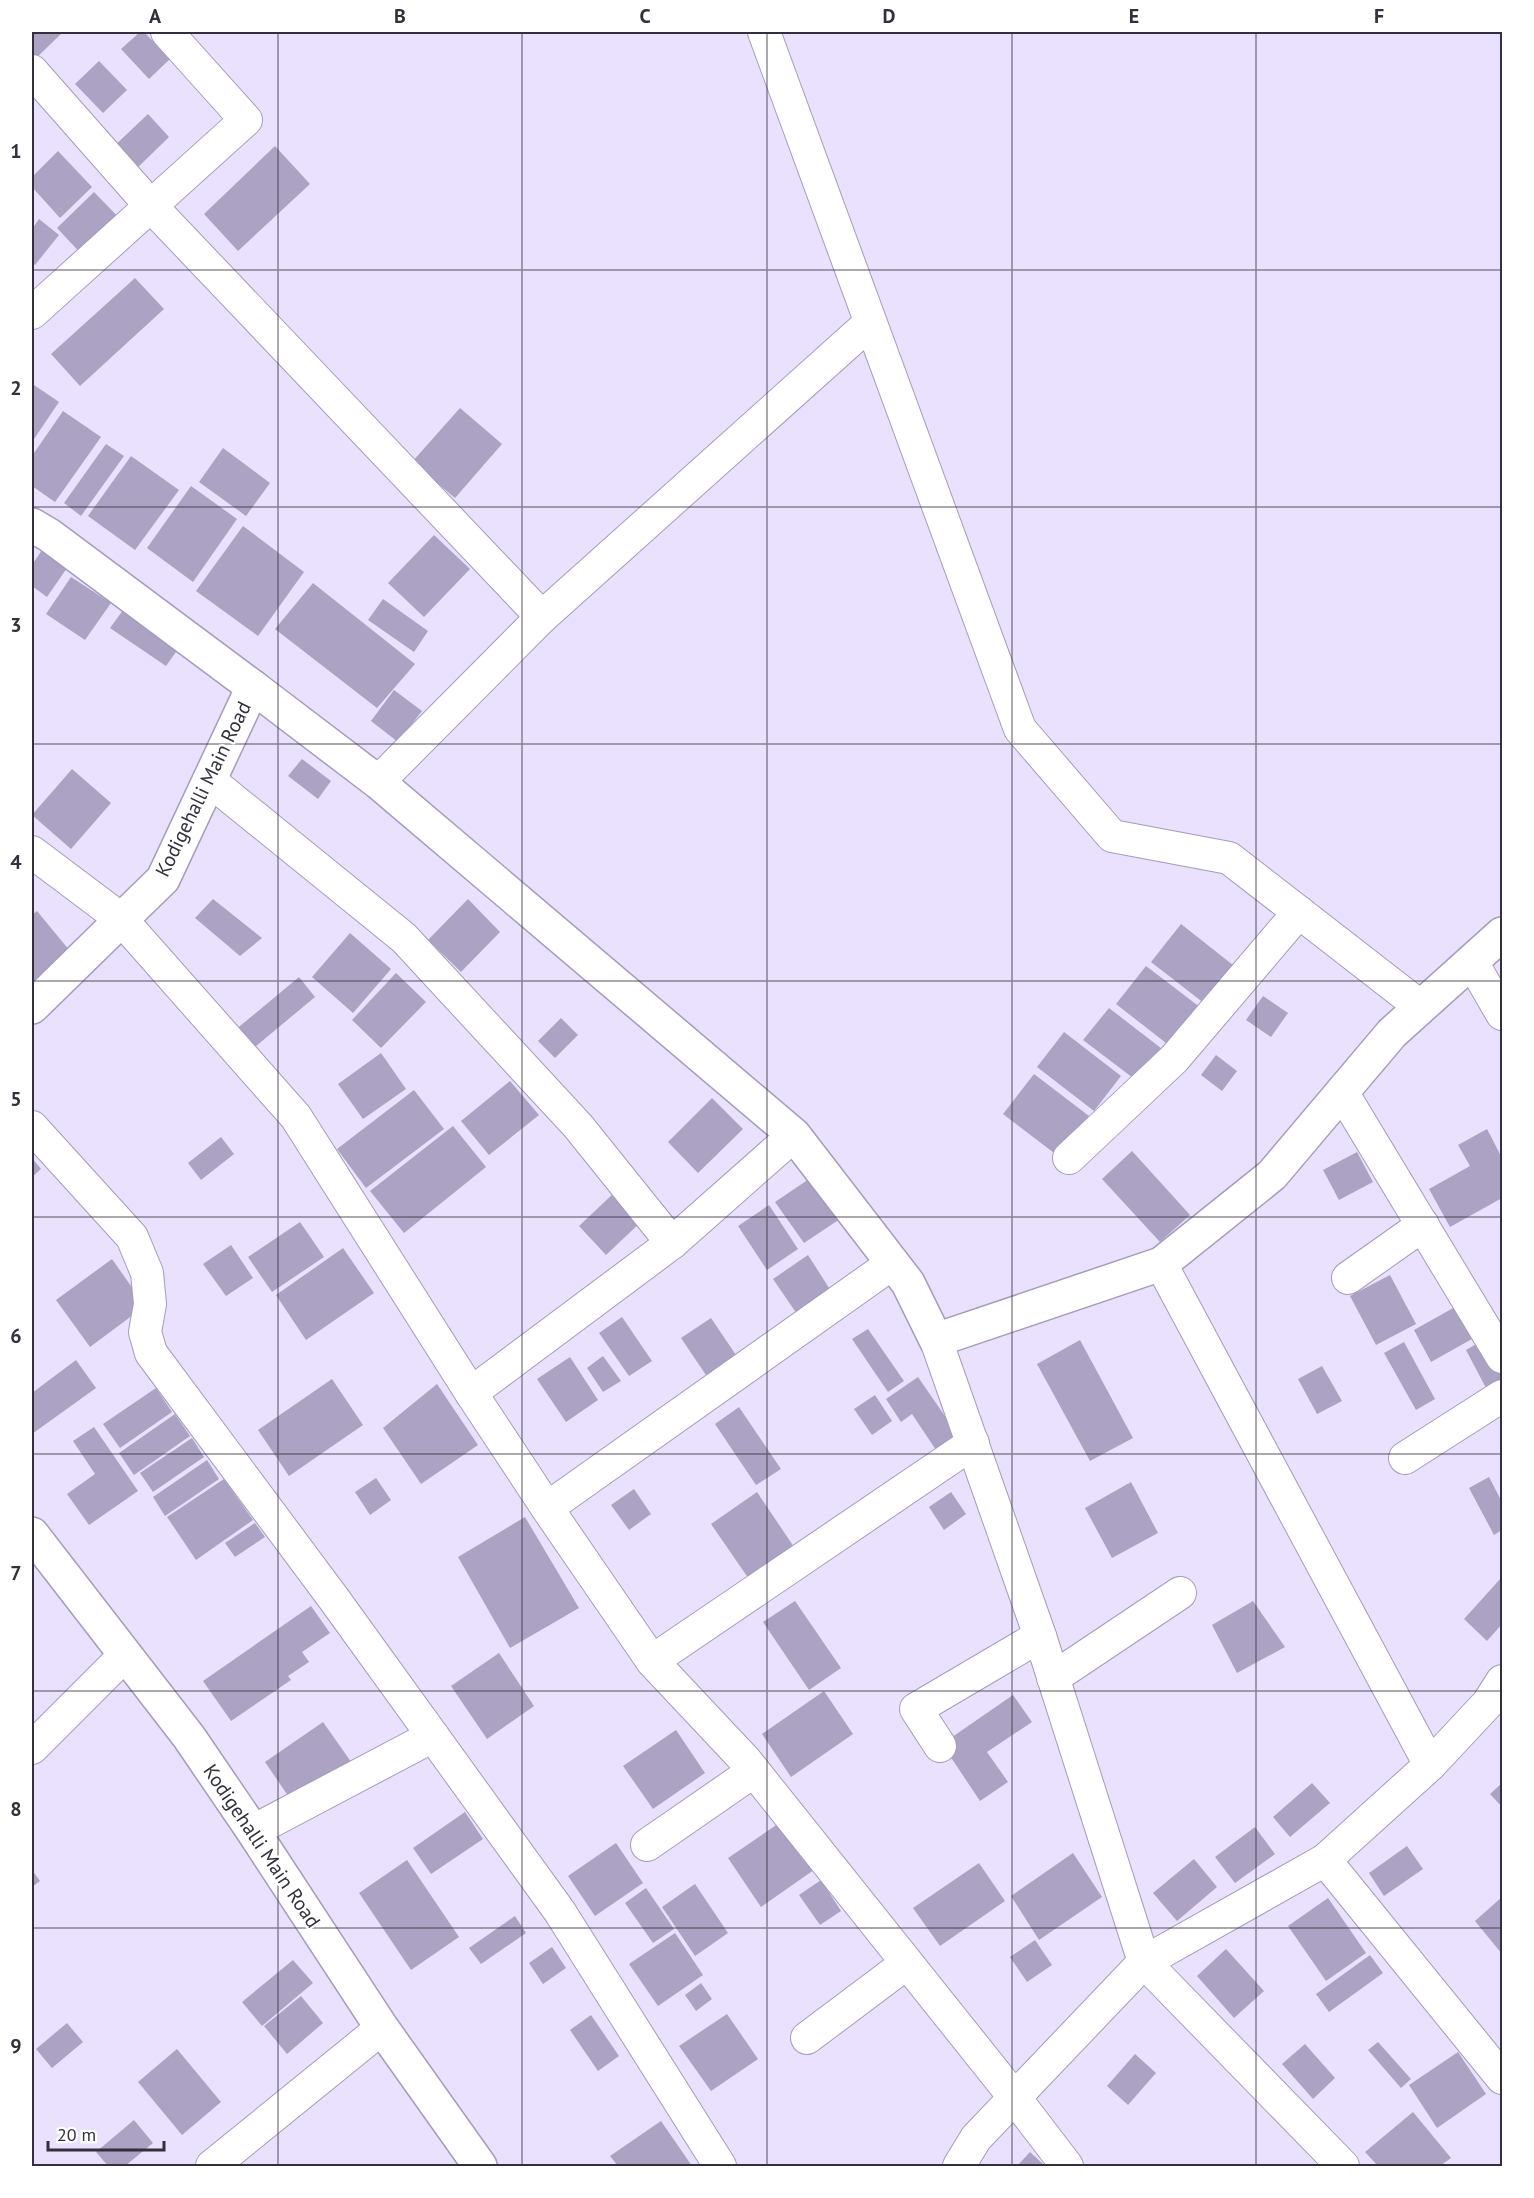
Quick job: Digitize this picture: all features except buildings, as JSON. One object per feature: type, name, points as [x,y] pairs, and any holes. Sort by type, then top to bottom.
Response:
[{"type":"street","points":[[32,313],[246,120],[167,32]]},
{"type":"street","points":[[764,32],[1020,729],[1112,836],[1229,858],[1421,1007]]},
{"type":"street","points":[[32,71],[150,205],[542,617]]},
{"type":"street","points":[[378,782],[542,617],[870,323]]},
{"type":"street","name":"Kodigehalli Main Road","points":[[32,525],[49,535],[253,687],[163,879],[32,1007]]},
{"type":"street","points":[[253,687],[378,782],[794,1135],[908,1283],[936,1340],[1040,1635],[1144,1962],[1343,2166]]},
{"type":"street","points":[[209,780],[404,938],[578,1126],[672,1243]]},
{"type":"street","points":[[32,852],[121,919],[296,1117],[546,1508],[652,1661],[753,1771],[1067,2166]]},
{"type":"street","points":[[1069,1158],[1174,1059],[1299,912]]},
{"type":"street","points":[[936,1340],[1161,1264],[1272,1175],[1392,1033],[1503,934]]},
{"type":"street","points":[[1472,962],[1503,1014]]},
{"type":"street","points":[[1342,1092],[1503,1357]]},
{"type":"street","points":[[32,1127],[132,1237],[147,1273],[150,1305],[145,1332],[151,1353],[560,1912],[720,2166]]},
{"type":"street","points":[[471,1393],[672,1243],[794,1135]]},
{"type":"street","points":[[1348,1278],[1423,1225]]},
{"type":"street","points":[[546,1508],[893,1263]]},
{"type":"street","points":[[1161,1264],[1430,1765]]},
{"type":"street","points":[[1405,1458],[1503,1396]]},
{"type":"street","points":[[652,1661],[973,1443]]},
{"type":"street","name":"Kodigehalli Main Road","points":[[32,1534],[189,1737],[382,2028],[480,2166]]},
{"type":"street","points":[[1053,1678],[1180,1593]]},
{"type":"street","points":[[940,1746],[916,1709],[1040,1635]]},
{"type":"street","points":[[32,1748],[125,1655]]},
{"type":"street","points":[[959,2166],[976,2138],[1144,1962],[1325,1860],[1498,1700]]},
{"type":"street","points":[[253,1831],[433,1736]]},
{"type":"street","points":[[647,1845],[753,1771]]},
{"type":"street","points":[[1325,1860],[1503,2078]]},
{"type":"street","points":[[807,2037],[907,1963]]},
{"type":"street","points":[[212,2166],[382,2028]]}]
